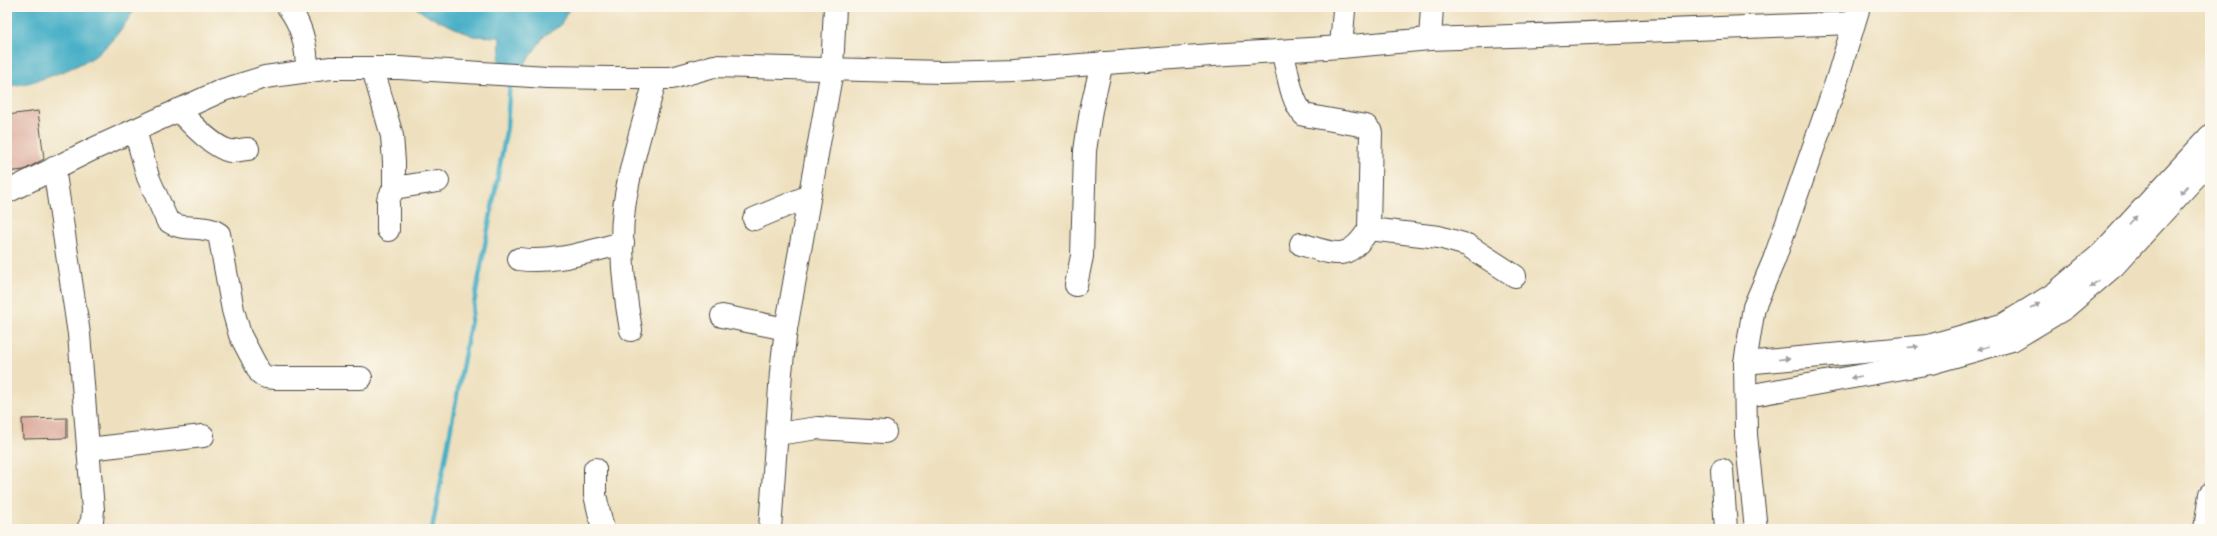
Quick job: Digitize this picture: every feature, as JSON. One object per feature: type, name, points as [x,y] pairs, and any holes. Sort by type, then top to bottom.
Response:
[{"type":"street","points":[[288,7],[302,31],[307,50],[307,71]]},
{"type":"street","points":[[770,529],[780,372],[786,329],[832,70],[835,7]]},
{"type":"street","points":[[1430,39],[1432,7]]},
{"type":"street","points":[[1341,47],[1344,10]]},
{"type":"street","points":[[7,192],[54,168],[223,90],[265,77],[331,68],[399,68],[547,77],[656,78],[672,78],[714,66],[942,72],[1015,70],[1341,47],[1430,39],[1856,15],[1834,86],[1774,260],[1754,307],[1745,363],[1747,396],[1746,435],[1756,529]]},
{"type":"street","points":[[1282,50],[1299,110],[1304,115],[1366,126],[1371,132],[1369,229],[1360,243],[1349,252],[1332,253],[1301,244]]},
{"type":"street","points":[[1076,285],[1082,256],[1085,151],[1091,110],[1102,63]]},
{"type":"street","points":[[373,69],[392,136],[394,188],[388,200],[388,230]]},
{"type":"street","points":[[631,330],[624,280],[624,209],[637,144],[656,78]]},
{"type":"street","points":[[178,110],[197,128],[221,146],[230,151],[248,149]]},
{"type":"street","points":[[135,130],[148,177],[167,220],[173,225],[205,228],[219,234],[234,317],[240,335],[260,373],[266,377],[276,378],[361,378]]},
{"type":"street","points":[[1745,363],[1928,346],[2005,324],[2054,294],[2102,253],[2210,136]]},
{"type":"street","points":[[1747,396],[1931,363],[2012,340],[2064,308],[2114,266],[2210,161]]},
{"type":"street","points":[[54,168],[79,334],[93,510],[92,521],[88,529]]},
{"type":"street","points":[[394,188],[438,181]]},
{"type":"street","points":[[754,219],[809,196]]},
{"type":"street","points":[[1369,229],[1439,237],[1467,245],[1515,276]]},
{"type":"street","points":[[519,258],[532,261],[552,259],[623,243]]},
{"type":"street","points":[[722,316],[786,329]]},
{"type":"street","points":[[777,434],[818,428],[884,432]]},
{"type":"street","points":[[88,449],[203,436]]},
{"type":"street","points":[[595,469],[595,496],[603,529]]},
{"type":"street","points":[[1722,470],[1726,529]]},
{"type":"street","points":[[2205,529],[2210,494]]},
{"type":"water","points":[[136,7],[117,35],[92,58],[39,80],[7,86],[7,8]]},
{"type":"water","points":[[415,7],[570,7],[560,26],[545,35],[524,65],[499,67],[500,37],[473,36],[426,15]]},
{"type":"building","points":[[38,111],[44,159],[24,170],[7,172],[7,115]]},
{"type":"building","points":[[67,418],[67,438],[23,439],[22,419]]},
{"type":"waterway","points":[[432,529],[507,127],[510,81]]}]
